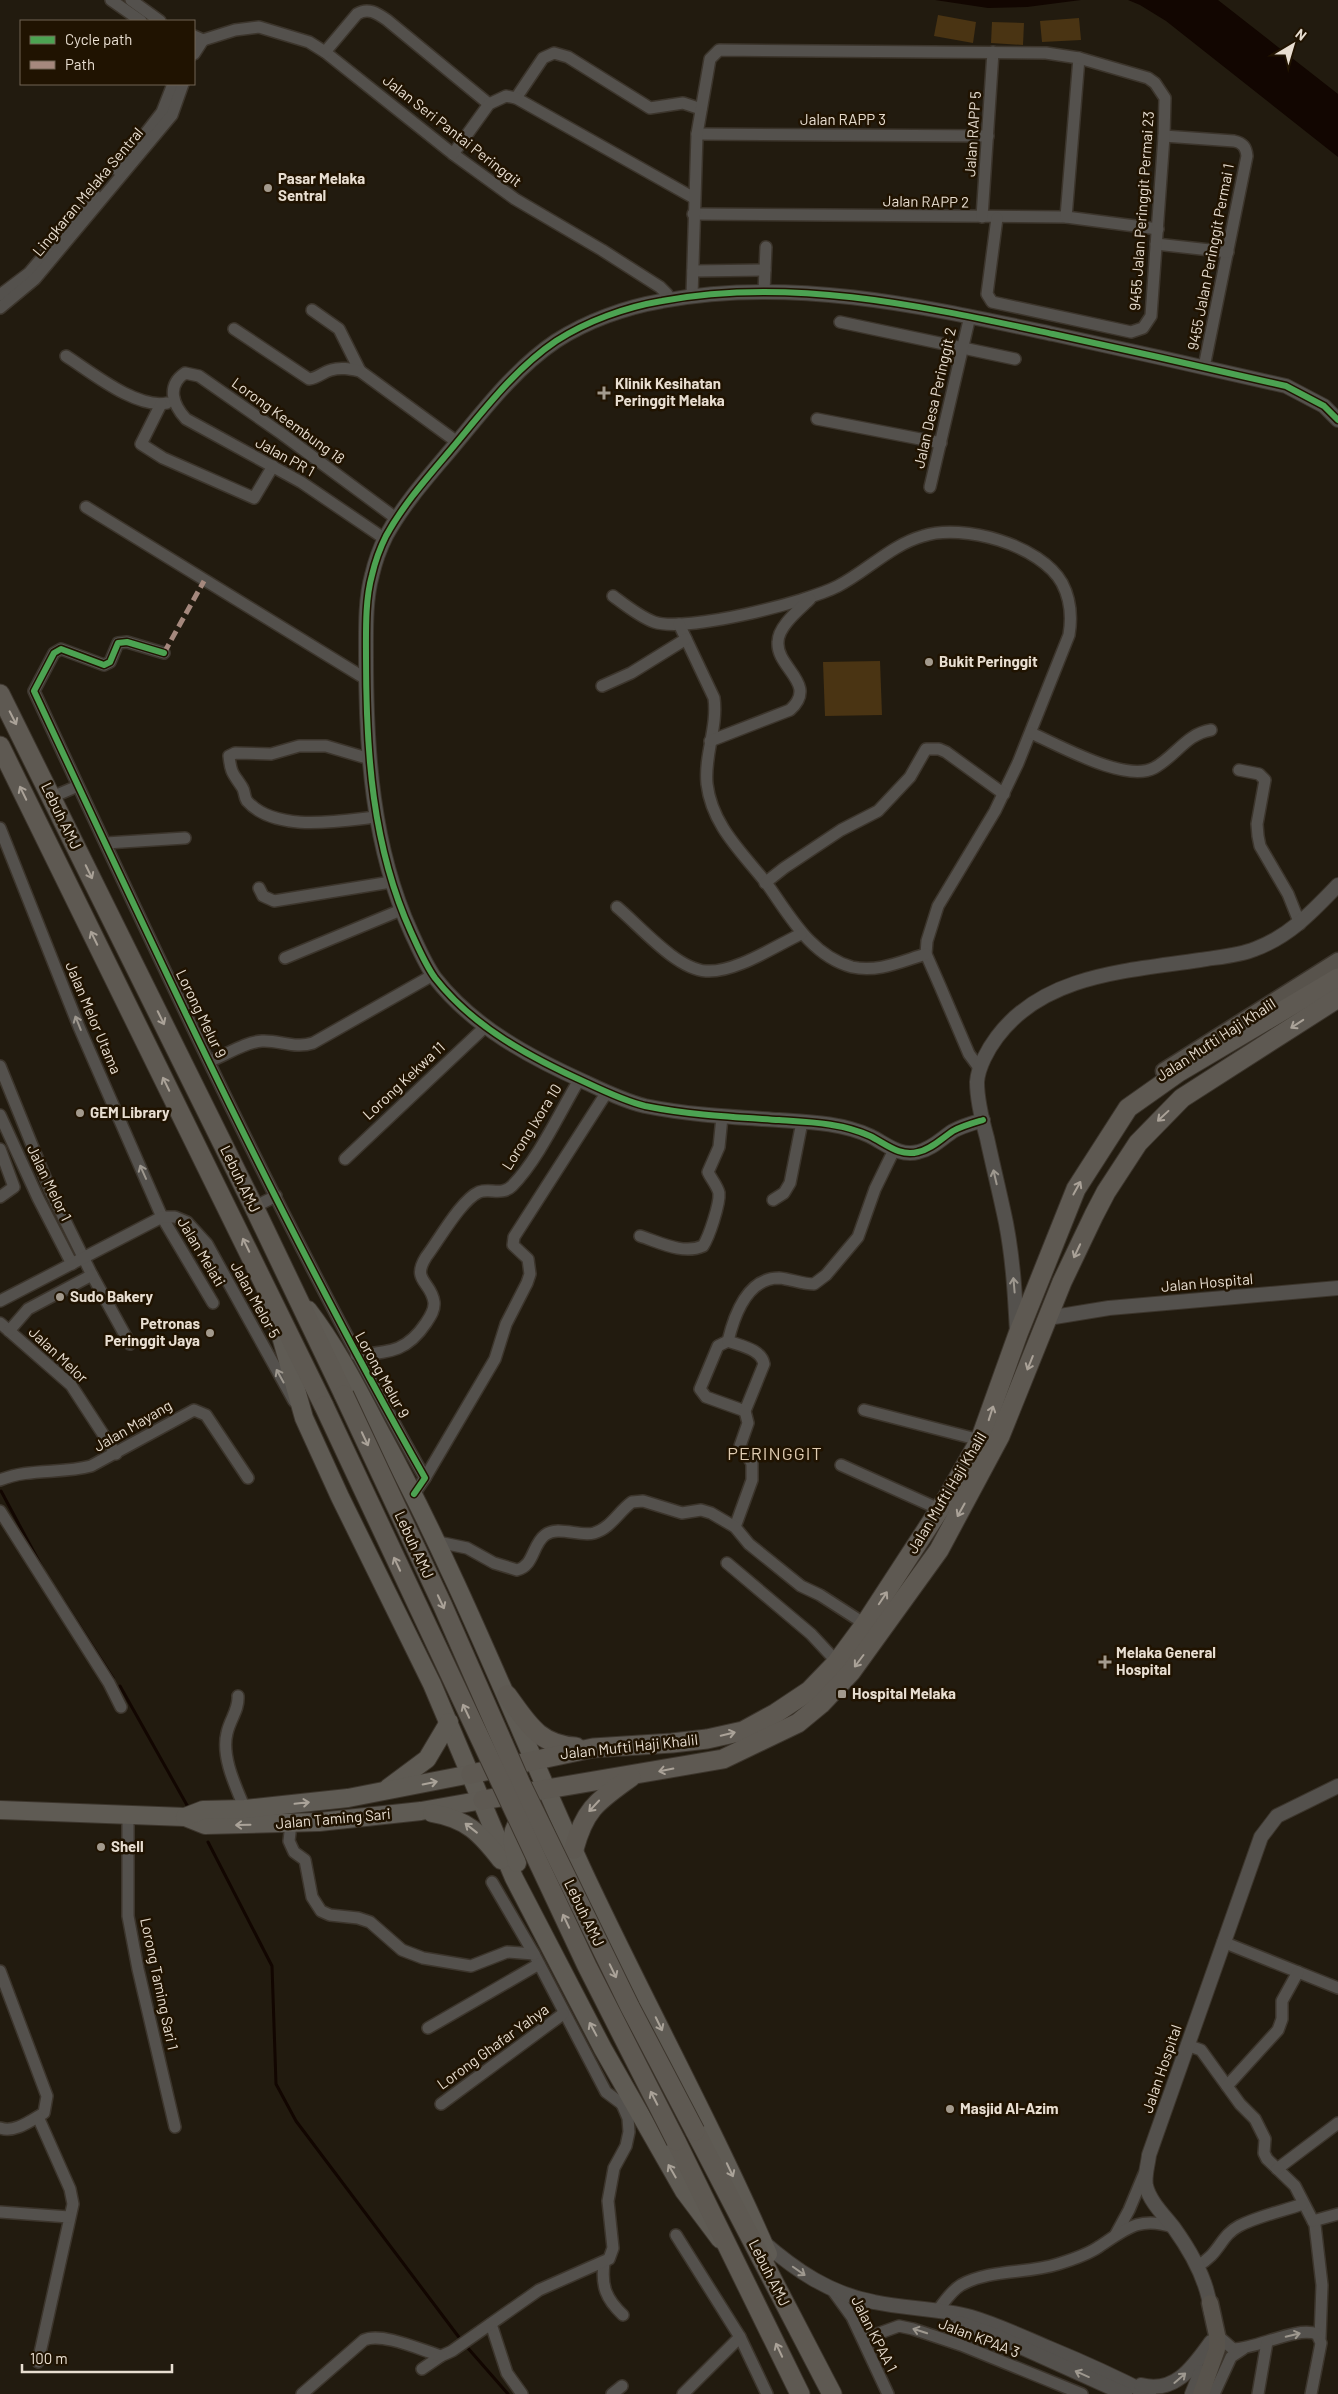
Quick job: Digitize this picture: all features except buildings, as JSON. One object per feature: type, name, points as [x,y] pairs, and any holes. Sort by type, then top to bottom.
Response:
[{"type":"highway","name":"Lebuh AMJ","points":[[0,694],[254,1207],[442,1604],[521,1784],[630,2007],[832,2394]]},
{"type":"highway","name":"Lebuh AMJ","points":[[0,746],[268,1289],[587,1966],[732,2252],[800,2394]]},
{"type":"highway","points":[[1128,1108],[1179,1072],[1338,978]]},
{"type":"highway","name":"Jalan Mufti Haji Khalil","points":[[483,1800],[723,1759],[798,1723],[837,1688],[892,1617],[939,1550],[1000,1436],[1057,1295],[1106,1192],[1138,1143],[1158,1120],[1182,1098],[1338,998]]},
{"type":"highway","name":"Jalan Mufti Haji Khalil","points":[[471,1774],[593,1748],[681,1742],[744,1731],[776,1714],[809,1691],[837,1662],[865,1624],[940,1509],[980,1440],[1018,1334],[1076,1189],[1128,1108]]},
{"type":"highway","points":[[507,1695],[533,1730],[544,1738],[564,1746],[593,1748]]},
{"type":"highway","points":[[574,1849],[585,1818],[595,1804],[632,1776]]},
{"type":"main road","name":"Jalan Mufti Haji Khalil","points":[[1128,1108],[1157,1076],[1338,961]]},
{"type":"main road","points":[[268,1289],[304,1418],[340,1497],[432,1684],[483,1800],[514,1878],[627,2101],[684,2191],[715,2234],[732,2252]]},
{"type":"main road","points":[[294,1291],[354,1369],[438,1542],[583,1870],[730,2169],[762,2240],[788,2309]]},
{"type":"main road","points":[[432,1684],[466,1739],[474,1744],[484,1744],[493,1739],[501,1730],[504,1722],[504,1712],[479,1632]]},
{"type":"main road","points":[[380,1794],[427,1759],[449,1722]]},
{"type":"main road","name":"Jalan Taming Sari","points":[[0,1810],[185,1817],[203,1810],[245,1809],[380,1794],[471,1774]]},
{"type":"main road","name":"Jalan Taming Sari","points":[[185,1817],[205,1826],[291,1824],[421,1811],[483,1800]]},
{"type":"main road","points":[[421,1811],[457,1818],[471,1827],[485,1839],[514,1878]]},
{"type":"main road","points":[[524,1898],[512,1839],[514,1826],[521,1819],[531,1820],[538,1824],[583,1870]]},
{"type":"main road","points":[[1201,2394],[1219,2366],[1210,2303]]},
{"type":"street","points":[[111,0],[140,20]]},
{"type":"street","points":[[131,0],[159,20]]},
{"type":"street","points":[[325,52],[357,14],[362,10],[370,10],[387,20],[489,104]]},
{"type":"street","name":"Jalan Seri Pantai Peringgit","points":[[195,51],[199,38],[234,30],[259,28],[293,36],[325,52],[453,154],[515,199],[602,250],[660,287],[667,294],[668,300]]},
{"type":"street","name":"9455 Jalan Peringgit Permai 23","points":[[692,296],[697,134],[710,59],[714,53],[726,49],[1046,53],[1079,58],[1148,78],[1155,83],[1165,98],[1164,136],[1151,316],[1143,328],[1131,332],[992,302],[987,294],[997,218]]},
{"type":"street","points":[[516,98],[543,58],[554,52],[568,57],[650,108],[683,103],[701,109]]},
{"type":"street","name":"Jalan RAPP 5","points":[[982,218],[993,52]]},
{"type":"street","points":[[1066,217],[1079,58]]},
{"type":"street","name":"Lingkaran Melaka Sentral","points":[[0,295],[29,273],[117,170],[162,112],[173,85]]},
{"type":"street","name":"Lingkaran Melaka Sentral","points":[[0,308],[35,279],[172,115],[183,85]]},
{"type":"street","points":[[453,154],[489,104],[506,96],[516,98],[694,198]]},
{"type":"street","name":"Jalan RAPP 3","points":[[697,134],[988,136]]},
{"type":"street","name":"9455 Jalan Peringgit Permai 1","points":[[1164,136],[1234,141],[1241,143],[1246,148],[1247,156],[1204,367]]},
{"type":"street","name":"Jalan RAPP 2","points":[[694,214],[982,218],[1066,217],[1158,229]]},
{"type":"street","points":[[1156,244],[1228,252]]},
{"type":"street","points":[[764,292],[766,247]]},
{"type":"street","points":[[693,271],[765,270]]},
{"type":"street","points":[[983,1120],[956,1129],[920,1152],[908,1153],[894,1150],[872,1137],[849,1128],[802,1122],[722,1117],[642,1105],[579,1080],[515,1046],[485,1026],[454,999],[433,976],[402,910],[391,882],[376,817],[370,758],[366,679],[366,630],[370,580],[385,538],[409,501],[514,376],[556,342],[598,320],[668,300],[692,296],[764,292],[809,294],[970,316],[1286,386],[1324,406],[1338,420]]},
{"type":"street","points":[[312,310],[339,329],[360,371]]},
{"type":"street","name":"Jalan Desa Peringgit 2","points":[[930,487],[970,316]]},
{"type":"street","points":[[840,322],[1015,359]]},
{"type":"street","points":[[234,329],[309,379],[318,378],[332,370],[344,368],[360,371],[457,442]]},
{"type":"street","points":[[66,356],[130,396],[162,404],[174,402]]},
{"type":"street","name":"Lorong Keembung 18","points":[[174,402],[173,392],[179,377],[185,373],[199,376],[282,434],[397,519]]},
{"type":"street","name":"Jalan PR 1","points":[[174,402],[186,419],[301,482],[385,538]]},
{"type":"street","points":[[162,404],[141,444],[163,458],[254,498],[273,466]]},
{"type":"street","points":[[817,419],[941,443]]},
{"type":"street","points":[[86,507],[366,679]]},
{"type":"street","points":[[613,596],[655,622],[679,624],[776,608],[839,586],[903,544],[923,535],[945,532],[968,533],[993,538],[1022,550],[1050,568],[1062,583],[1072,618],[1069,635],[1031,733],[1004,794],[938,906],[929,930],[926,954],[969,1054],[980,1069]]},
{"type":"street","points":[[710,741],[790,710],[797,704],[801,693],[799,684],[780,651],[778,642],[780,633],[811,597]]},
{"type":"street","points":[[679,624],[714,698],[714,724],[707,765],[707,784],[711,804],[728,837],[766,883],[801,934],[836,961],[866,970],[880,968],[926,954]]},
{"type":"street","points":[[602,686],[631,674],[686,639]]},
{"type":"street","name":"Lorong Melur 9","points":[[164,653],[127,642],[118,643],[110,662],[104,665],[60,649],[54,653],[34,690],[210,1062],[356,1355],[354,1369],[425,1478]]},
{"type":"street","points":[[1031,733],[1098,762],[1119,769],[1137,771],[1154,768],[1192,736],[1211,730]]},
{"type":"street","points":[[370,758],[326,746],[299,746],[271,754],[235,753],[229,756],[231,774],[243,789],[245,800],[256,809],[272,816],[300,822],[376,817]]},
{"type":"street","points":[[766,883],[784,868],[840,830],[878,811],[910,777],[926,749],[939,749],[946,752],[1004,794]]},
{"type":"street","points":[[1239,770],[1259,774],[1265,780],[1257,824],[1260,846],[1288,894],[1300,924]]},
{"type":"street","points":[[52,797],[78,786]]},
{"type":"street","name":"Jalan Melor Utama","points":[[0,828],[5,860],[162,1217]]},
{"type":"street","points":[[106,843],[185,838]]},
{"type":"street","points":[[259,888],[263,896],[274,902],[391,882]]},
{"type":"street","points":[[1018,1334],[1014,1282],[1006,1225],[978,1092],[980,1069],[992,1044],[1012,1020],[1025,1009],[1052,993],[1091,978],[1118,972],[1238,954],[1255,949],[1286,935],[1300,924],[1338,885]]},
{"type":"street","points":[[617,907],[678,959],[691,967],[706,971],[718,970],[753,959],[801,934]]},
{"type":"street","points":[[285,958],[402,910]]},
{"type":"street","points":[[210,1062],[260,1041],[292,1046],[303,1046],[313,1043],[433,976]]},
{"type":"street","name":"Lorong Kekwa 11","points":[[345,1159],[485,1026]]},
{"type":"street","points":[[0,1066],[51,1192],[92,1275],[130,1344]]},
{"type":"street","name":"Lorong Ixora 10","points":[[356,1355],[392,1351],[404,1347],[414,1338],[433,1310],[433,1297],[420,1274],[421,1265],[426,1256],[469,1199],[481,1191],[499,1192],[510,1188],[526,1169],[579,1080]]},
{"type":"street","points":[[414,1494],[495,1359],[506,1324],[527,1283],[530,1266],[528,1260],[513,1245],[514,1237],[607,1092]]},
{"type":"street","name":"Jalan Melor 1","points":[[0,1115],[38,1198],[72,1264]]},
{"type":"street","points":[[640,1236],[672,1247],[689,1250],[703,1246],[719,1200],[718,1192],[708,1172],[719,1146],[722,1117]]},
{"type":"street","points":[[773,1200],[784,1193],[790,1183],[802,1122]]},
{"type":"street","points":[[0,1149],[14,1187],[0,1197]]},
{"type":"street","points":[[745,1411],[706,1397],[700,1389],[718,1346],[728,1341],[739,1308],[756,1286],[771,1279],[781,1278],[814,1284],[826,1275],[858,1237],[875,1189],[894,1150]]},
{"type":"street","points":[[254,1207],[276,1196]]},
{"type":"street","points":[[0,1301],[162,1217]]},
{"type":"street","name":"Jalan Melati","points":[[162,1217],[213,1302]]},
{"type":"street","name":"Jalan Melor 5","points":[[162,1217],[175,1217],[187,1222],[207,1244],[304,1418]]},
{"type":"street","name":"Jalan Melor","points":[[92,1275],[28,1309],[5,1327],[71,1385],[116,1454]]},
{"type":"street","name":"Jalan Hospital","points":[[1048,1318],[1109,1308],[1338,1288]]},
{"type":"street","points":[[1057,1295],[1079,1312]]},
{"type":"street","points":[[728,1341],[758,1353],[762,1358],[762,1371],[745,1411],[748,1423],[740,1446],[752,1463],[752,1480],[735,1527]]},
{"type":"street","name":"Jalan Mayang","points":[[0,1480],[29,1472],[79,1469],[116,1454],[194,1410],[206,1415],[248,1478]]},
{"type":"street","points":[[864,1410],[980,1440]]},
{"type":"street","points":[[842,1466],[940,1509]]},
{"type":"street","points":[[438,1542],[467,1548],[494,1562],[517,1570],[526,1565],[545,1535],[551,1532],[585,1535],[603,1530],[632,1502],[643,1501],[682,1513],[701,1510],[735,1527],[749,1544],[786,1576],[865,1624]]},
{"type":"street","points":[[0,1511],[104,1674],[121,1707]]},
{"type":"street","points":[[728,1563],[811,1634],[837,1662]]},
{"type":"street","points":[[238,1696],[239,1703],[231,1720],[225,1741],[226,1752],[245,1809]]},
{"type":"street","name":"Jalan Hospital","points":[[1210,2303],[1197,2266],[1147,2190],[1146,2176],[1150,2155],[1186,2045],[1261,1837],[1277,1816],[1338,1786]]},
{"type":"street","name":"Lorong Taming Sari 1","points":[[128,1816],[128,1916],[138,1969],[175,2127]]},
{"type":"street","points":[[291,1824],[289,1841],[294,1852],[305,1860],[312,1897],[321,1911],[330,1915],[358,1918],[370,1922],[402,1950],[424,1958],[471,1966],[507,1952],[536,1959]]},
{"type":"street","points":[[422,2369],[452,2351],[539,2290],[572,2274],[604,2263],[609,2259],[613,2248],[608,2201],[614,2168],[626,2146],[628,2132],[627,2101],[606,2092],[536,1959],[492,1882]]},
{"type":"street","points":[[1223,1942],[1338,1988]]},
{"type":"street","points":[[428,2028],[536,1959]]},
{"type":"street","points":[[0,1971],[47,2096],[44,2113],[8,2130],[0,2128]]},
{"type":"street","points":[[1227,2086],[1278,2030],[1282,2019],[1282,2002],[1298,1972]]},
{"type":"street","name":"Lorong Ghafar Yahya","points":[[441,2104],[564,2014]]},
{"type":"street","points":[[1186,2045],[1201,2050],[1255,2120],[1265,2139],[1264,2152],[1267,2159],[1295,2186],[1313,2221],[1319,2252],[1322,2286],[1320,2338],[1311,2394]]},
{"type":"street","points":[[38,2117],[73,2197],[38,2362]]},
{"type":"street","points":[[1278,2169],[1338,2123]]},
{"type":"street","points":[[1115,2235],[1138,2191],[1150,2155]]},
{"type":"street","points":[[1197,2266],[1217,2252],[1225,2238],[1239,2226],[1303,2204]]},
{"type":"street","points":[[0,2212],[70,2217]]},
{"type":"street","points":[[1313,2221],[1338,2214]]},
{"type":"street","points":[[938,2310],[953,2291],[961,2285],[991,2276],[1057,2265],[1099,2247],[1115,2235],[1139,2223],[1160,2223],[1173,2227]]},
{"type":"street","points":[[676,2235],[740,2337],[767,2394]]},
{"type":"street","points":[[762,2240],[784,2260],[809,2278],[831,2288],[872,2302],[938,2310],[944,2317],[1149,2388],[1168,2388],[1180,2380],[1214,2339]]},
{"type":"street","points":[[604,2263],[602,2286],[622,2315]]},
{"type":"street","name":"Jalan KPAA 1","points":[[831,2288],[852,2317],[888,2394]]},
{"type":"street","points":[[491,2324],[507,2373],[522,2394]]},
{"type":"street","name":"Jalan KPAA 3","points":[[863,2339],[899,2326],[913,2329],[961,2345],[1082,2394]]},
{"type":"street","points":[[1214,2394],[1219,2366],[1234,2353],[1297,2334],[1312,2332],[1320,2338]]},
{"type":"street","points":[[302,2394],[364,2340],[370,2337],[382,2338],[441,2356]]},
{"type":"street","points":[[683,2394],[740,2337]]},
{"type":"street","points":[[1214,2339],[1233,2349],[1243,2349]]},
{"type":"street","points":[[1192,2394],[1214,2339]]},
{"type":"street","points":[[1258,2394],[1267,2342]]},
{"type":"street","points":[[1030,2374],[1041,2350]]},
{"type":"street","points":[[1041,2350],[1124,2394]]},
{"type":"street","points":[[1103,2371],[1149,2394]]},
{"type":"street","points":[[612,2394],[622,2386]]},
{"type":"shaded area","points":[[935,0],[1081,0],[1027,7],[988,8]]},
{"type":"shaded area","points":[[1128,0],[1218,0],[1338,94],[1338,157],[1166,21]]},
{"type":"shaded area","points":[[938,15],[976,22],[973,43],[934,36]]},
{"type":"shaded area","points":[[1079,18],[1081,40],[1042,42],[1040,21]]},
{"type":"shaded area","points":[[992,22],[1024,23],[1023,45],[991,43]]},
{"type":"shaded area","points":[[880,661],[882,715],[825,716],[823,662]]},
{"type":"waterway","points":[[1,1491],[43,1569]]},
{"type":"waterway","points":[[63,1600],[113,1678]]},
{"type":"waterway","points":[[120,1686],[188,1807]]},
{"type":"waterway","points":[[208,1842],[272,1966],[276,2084],[296,2121],[461,2340]]},
{"type":"waterway","points":[[467,2347],[508,2394]]},
{"type":"marked path","points":[[164,653],[204,581]]},
{"type":"cycle path","points":[[983,1120],[956,1129],[928,1148],[918,1152],[905,1153],[887,1146],[870,1136],[837,1126],[695,1114],[645,1106],[608,1093],[524,1052],[485,1026],[450,996],[435,978],[425,961],[398,899],[388,866],[374,798],[366,692],[366,616],[372,575],[386,536],[415,493],[485,408],[526,365],[556,341],[581,327],[621,311],[662,301],[711,294],[809,293],[859,298],[957,314],[1286,386],[1324,406],[1338,420]]},
{"type":"cycle path","points":[[164,653],[127,642],[118,643],[110,662],[104,665],[61,649],[54,653],[34,691],[174,989],[270,1187],[320,1285],[425,1478],[414,1494]]},
{"type":"place","name":"Pasar Melaka Sentral","points":[[268,188]]},
{"type":"place","name":"Klinik Kesihatan Peringgit Melaka","points":[[604,393]]},
{"type":"place","name":"Bukit Peringgit","points":[[929,662]]},
{"type":"place","name":"GEM Library","points":[[80,1113]]},
{"type":"place","name":"Sudo Bakery","points":[[60,1297]]},
{"type":"place","name":"Petronas Peringgit Jaya","points":[[210,1333]]},
{"type":"place","name":"Melaka General Hospital","points":[[1105,1662]]},
{"type":"place","name":"Hospital Melaka","points":[[842,1694]]},
{"type":"place","name":"Shell","points":[[101,1847]]},
{"type":"place","name":"Masjid Al-Azim","points":[[950,2109]]},
{"type":"district","name":"PERINGGIT","points":[[775,1454]]}]
